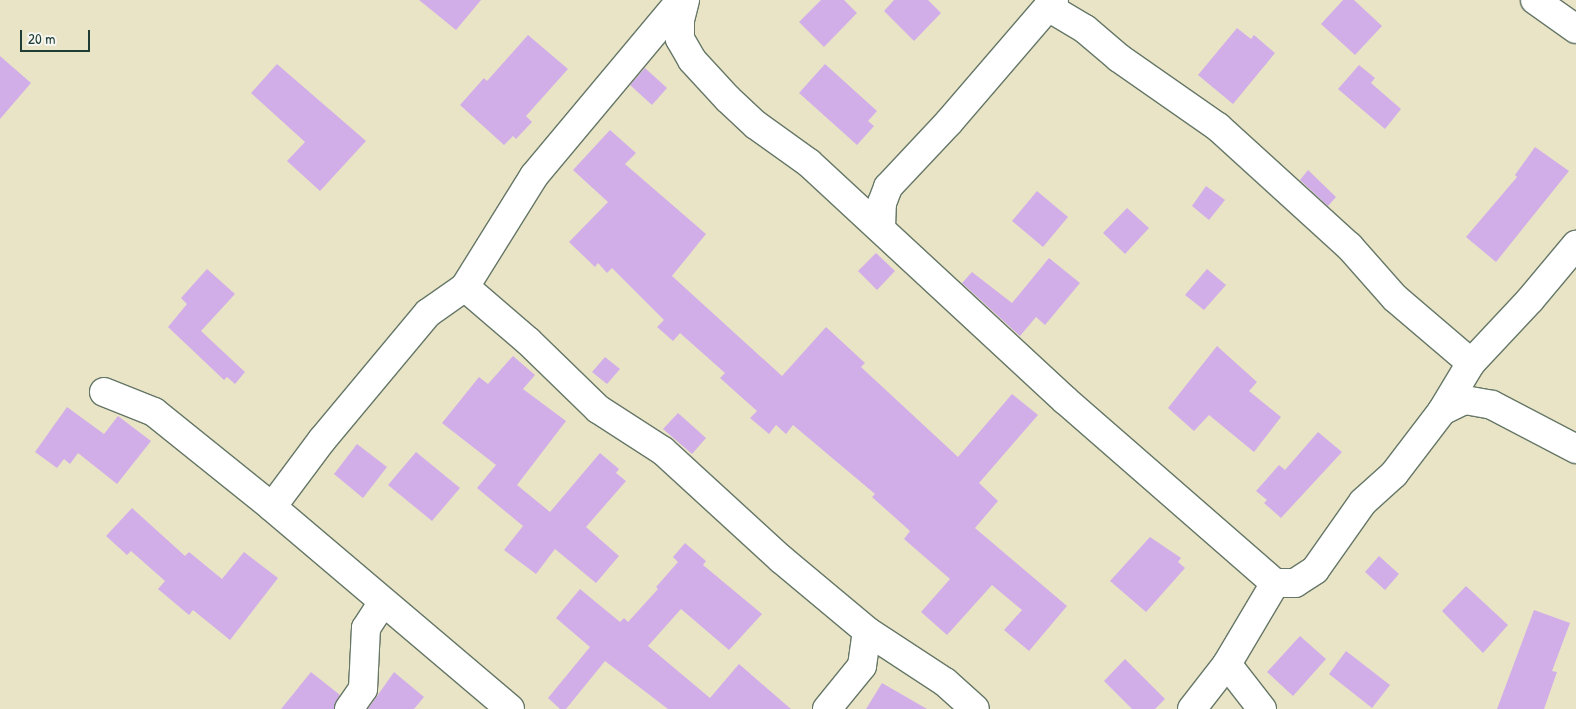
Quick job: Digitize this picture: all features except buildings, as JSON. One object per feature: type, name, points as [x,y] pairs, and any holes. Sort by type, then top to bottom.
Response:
[{"type":"street","points":[[272,507],[322,440],[428,314],[465,287],[534,176],[681,0]]},
{"type":"street","points":[[685,0],[680,20],[680,39],[692,60],[756,125],[809,163],[1065,400],[1275,583],[1295,583],[1315,570],[1363,502],[1394,474],[1442,411],[1471,363],[1576,245]]},
{"type":"street","points":[[1535,0],[1576,29]]},
{"type":"street","points":[[880,228],[882,203],[888,186],[949,122],[1051,3],[1119,58],[1218,127],[1349,246],[1395,298],[1471,363]]},
{"type":"street","points":[[465,287],[528,341],[598,409],[682,466],[781,559],[867,631],[945,682],[975,709]]},
{"type":"street","points":[[104,392],[154,412],[333,556],[382,603],[510,709]]},
{"type":"street","points":[[1442,411],[1465,400],[1492,406],[1576,449]]},
{"type":"street","points":[[1192,709],[1227,664],[1275,583]]},
{"type":"street","points":[[349,709],[363,689],[366,628],[382,603]]},
{"type":"street","points":[[827,709],[862,666],[867,631]]},
{"type":"street","points":[[1227,664],[1262,709]]}]
